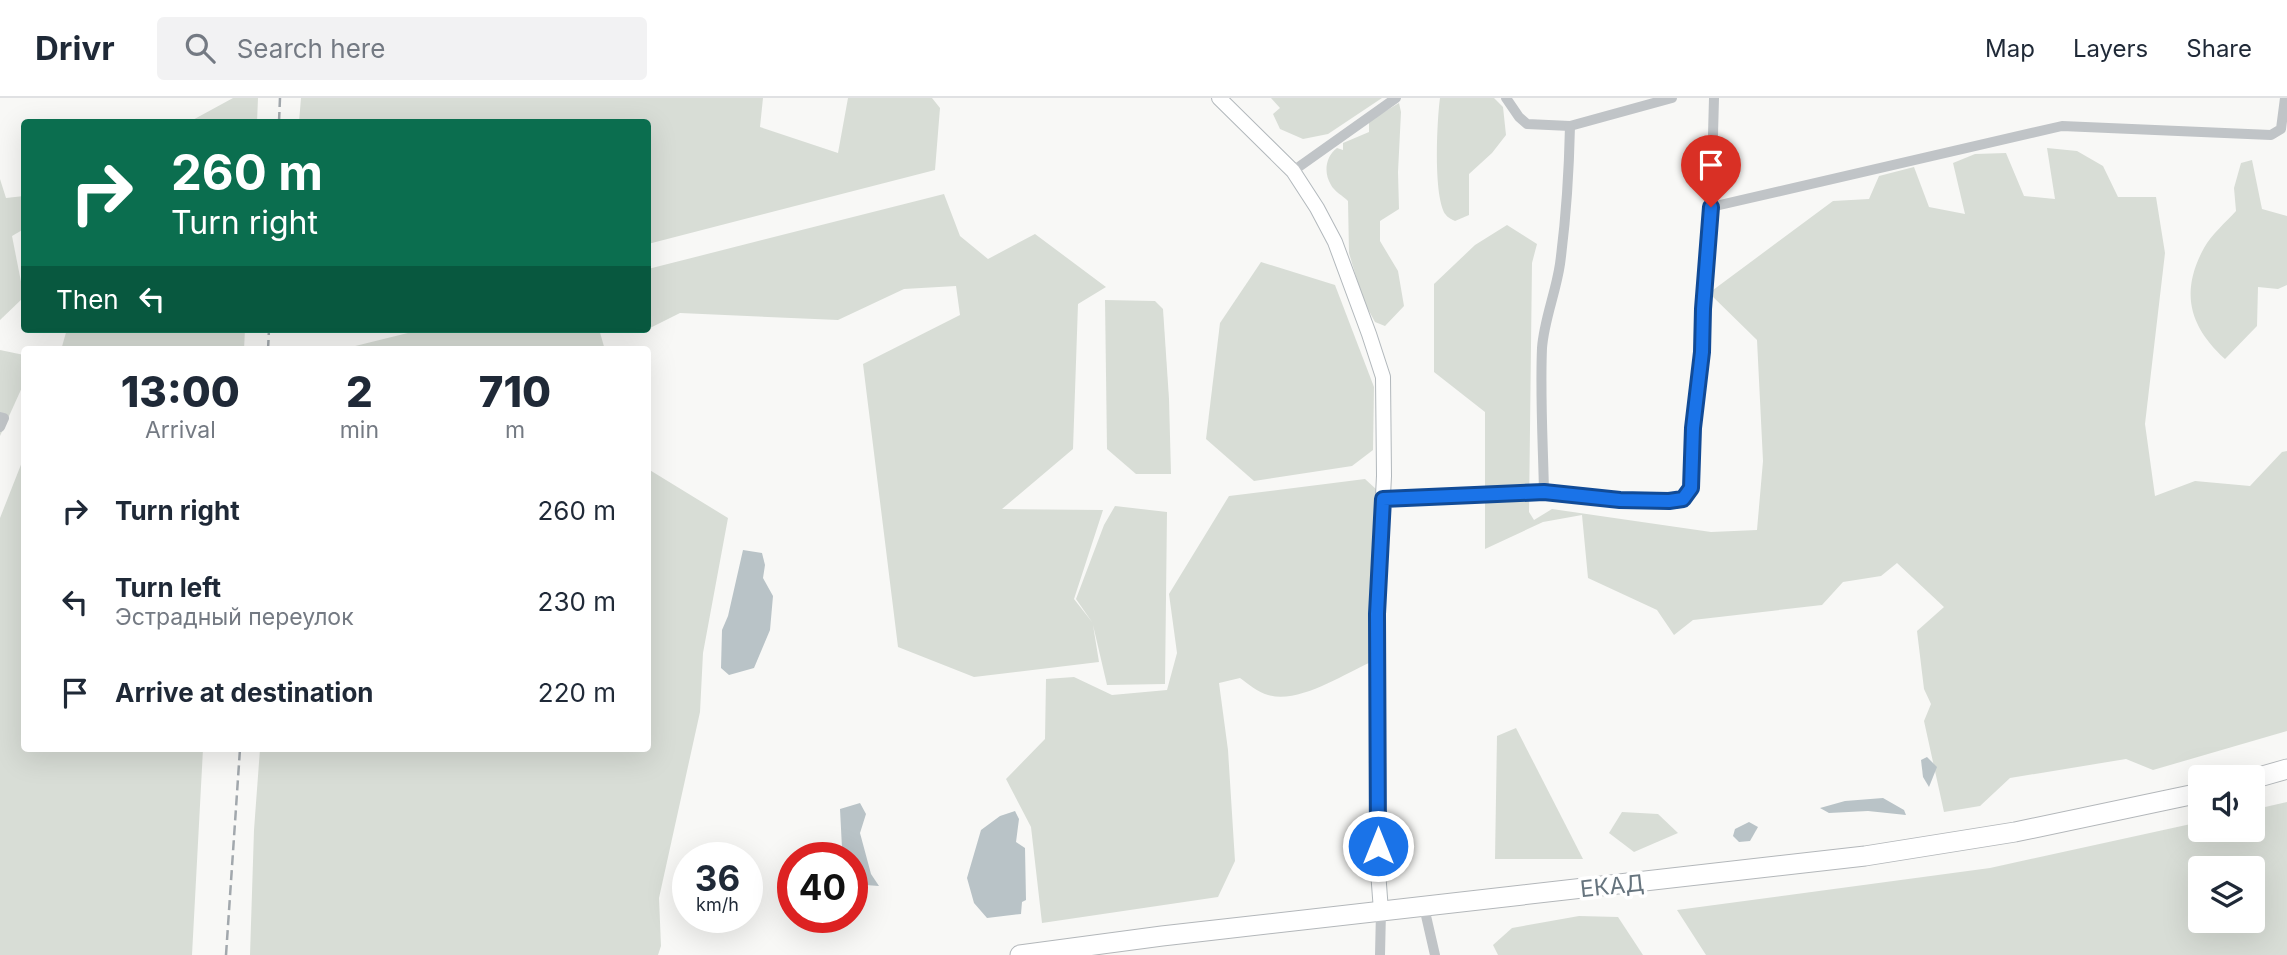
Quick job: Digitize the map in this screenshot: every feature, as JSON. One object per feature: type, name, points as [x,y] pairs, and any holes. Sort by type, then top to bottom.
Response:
[{"type":"highway","points":[[2265,775],[2287,769]]},
{"type":"highway","name":"ЕКАД","points":[[1020,955],[1877,854],[2015,832],[2188,796]]},
{"type":"street","points":[[1219,98],[1293,171],[1335,242],[1370,334],[1383,377],[1383,499],[1377,614],[1380,955]]},
{"type":"street","points":[[1293,171],[1396,98]]},
{"type":"street","points":[[1506,98],[1527,124],[1570,126],[1672,98]]},
{"type":"street","points":[[1383,499],[1544,492],[1620,500],[1683,499],[1691,488],[1693,428],[1702,352],[1711,207],[1714,98]]},
{"type":"street","points":[[1711,207],[2062,126],[2271,135],[2281,129],[2285,98]]},
{"type":"street","points":[[1544,492],[1542,350],[1559,266],[1567,194],[1570,126]]},
{"type":"street","points":[[0,417],[4,418],[0,427]]},
{"type":"street","points":[[1424,907],[1435,955]]},
{"type":"street","points":[[1425,947],[1435,955]]},
{"type":"shaded area","points":[[233,98],[258,98],[257,119],[194,119]]},
{"type":"shaded area","points":[[301,98],[763,98],[760,127],[838,153],[848,98],[932,98],[940,108],[935,170],[651,243],[651,119],[299,119]]},
{"type":"shaded area","points":[[1271,98],[1382,98],[1328,134],[1303,139],[1280,129],[1273,114],[1280,108]]},
{"type":"shaded area","points":[[1440,98],[1494,98],[1503,107],[1506,135],[1492,153],[1469,174],[1469,215],[1455,221],[1446,215],[1439,193],[1437,140]]},
{"type":"shaded area","points":[[1399,103],[1399,209],[1380,221],[1380,241],[1398,271],[1404,306],[1385,326],[1375,322],[1363,300],[1349,253],[1348,201],[1332,187],[1326,170],[1333,151],[1337,148],[1343,150],[1343,143],[1369,132],[1369,121]]},
{"type":"shaded area","points":[[2047,148],[2077,151],[2103,166],[2118,197],[2156,197],[2165,253],[2145,424],[2155,496],[2195,481],[2250,486],[2282,452],[2287,451],[2287,731],[2153,770],[2126,759],[2010,778],[1980,806],[1944,812],[1924,721],[1931,704],[1924,689],[1917,631],[1944,607],[1897,563],[1881,576],[1843,582],[1822,605],[1693,620],[1674,635],[1657,610],[1588,578],[1582,515],[1543,522],[1485,549],[1485,412],[1434,372],[1434,284],[1475,245],[1507,225],[1537,244],[1532,263],[1529,512],[1534,520],[1552,509],[1711,532],[1757,530],[1763,461],[1757,340],[1709,293],[1833,201],[1869,199],[1879,176],[1914,167],[1929,207],[1965,214],[1953,163],[1975,154],[2006,153],[2024,196],[2055,199]]},
{"type":"shaded area","points":[[2252,160],[2262,209],[2287,216],[2287,285],[2278,289],[2258,287],[2257,326],[2225,359],[2203,334],[2196,321],[2192,308],[2192,279],[2207,243],[2236,211],[2234,188],[2241,163]]},
{"type":"shaded area","points":[[0,179],[6,198],[21,196],[21,231],[12,236],[21,282],[21,300],[0,320]]},
{"type":"shaded area","points":[[944,194],[960,236],[988,259],[1035,234],[1106,287],[1078,304],[1073,449],[1002,509],[1103,510],[1074,599],[1092,622],[1076,599],[1104,525],[1115,506],[1167,512],[1165,684],[1107,685],[1093,625],[1099,662],[974,677],[898,647],[863,364],[960,315],[956,286],[904,289],[838,320],[680,313],[651,328],[651,268]]},
{"type":"shaded area","points":[[1261,262],[1335,285],[1374,387],[1373,450],[1352,466],[1254,481],[1206,439],[1220,323]]},
{"type":"shaded area","points":[[1105,300],[1155,301],[1163,309],[1171,474],[1136,474],[1107,449]]},
{"type":"shaded area","points":[[66,333],[245,333],[244,346],[62,346]]},
{"type":"shaded area","points":[[408,333],[600,333],[604,346],[355,346]]},
{"type":"shaded area","points":[[0,350],[21,354],[21,390],[0,436]]},
{"type":"shaded area","points":[[21,465],[21,752],[203,752],[192,955],[0,955],[0,518]]},
{"type":"shaded area","points":[[651,471],[728,518],[703,653],[700,712],[659,898],[661,946],[658,955],[250,955],[260,752],[651,752]]},
{"type":"shaded area","points":[[1365,479],[1377,490],[1371,662],[1307,692],[1280,697],[1257,690],[1240,678],[1219,683],[1228,750],[1235,861],[1218,897],[1042,923],[1031,827],[1006,779],[1045,739],[1046,679],[1074,677],[1112,695],[1167,690],[1177,653],[1169,594],[1229,496]]},
{"type":"shaded area","points":[[743,550],[762,553],[765,565],[763,578],[773,596],[770,630],[754,668],[729,675],[721,668],[722,630],[728,616]]},
{"type":"shaded area","points":[[1516,728],[1583,859],[1495,859],[1497,736]]},
{"type":"shaded area","points":[[1927,757],[1937,767],[1929,787],[1923,777],[1921,760]]},
{"type":"shaded area","points":[[1883,798],[1904,810],[1906,815],[1868,811],[1829,813],[1820,808],[1845,801]]},
{"type":"shaded area","points":[[2287,802],[2287,955],[1706,955],[1677,910],[1990,868],[2188,825],[2188,842],[2265,842],[2265,807]]},
{"type":"shaded area","points":[[860,803],[866,814],[860,833],[862,842],[842,842],[840,809]]},
{"type":"shaded area","points":[[1015,811],[1019,819],[1016,842],[1025,848],[1026,900],[1022,902],[1021,914],[987,918],[974,903],[967,878],[981,830],[1000,816]]},
{"type":"shaded area","points":[[1622,812],[1658,814],[1678,833],[1634,852],[1609,833]]},
{"type":"shaded area","points":[[1749,822],[1758,827],[1750,841],[1739,842],[1733,836],[1735,829]]},
{"type":"shaded area","points":[[868,863],[871,874],[879,886],[868,885]]},
{"type":"shaded area","points":[[1579,916],[1618,917],[1643,955],[1498,955],[1493,945],[1512,928]]},
{"type":"railway","points":[[279,119],[280,98]]},
{"type":"railway","points":[[268,346],[269,333]]},
{"type":"railway","points":[[226,955],[240,752]]},
{"type":"route","points":[[1378,846],[1377,614],[1383,499],[1544,492],[1620,500],[1669,501],[1683,499],[1688,495],[1691,488],[1693,428],[1702,352],[1711,207]]}]
